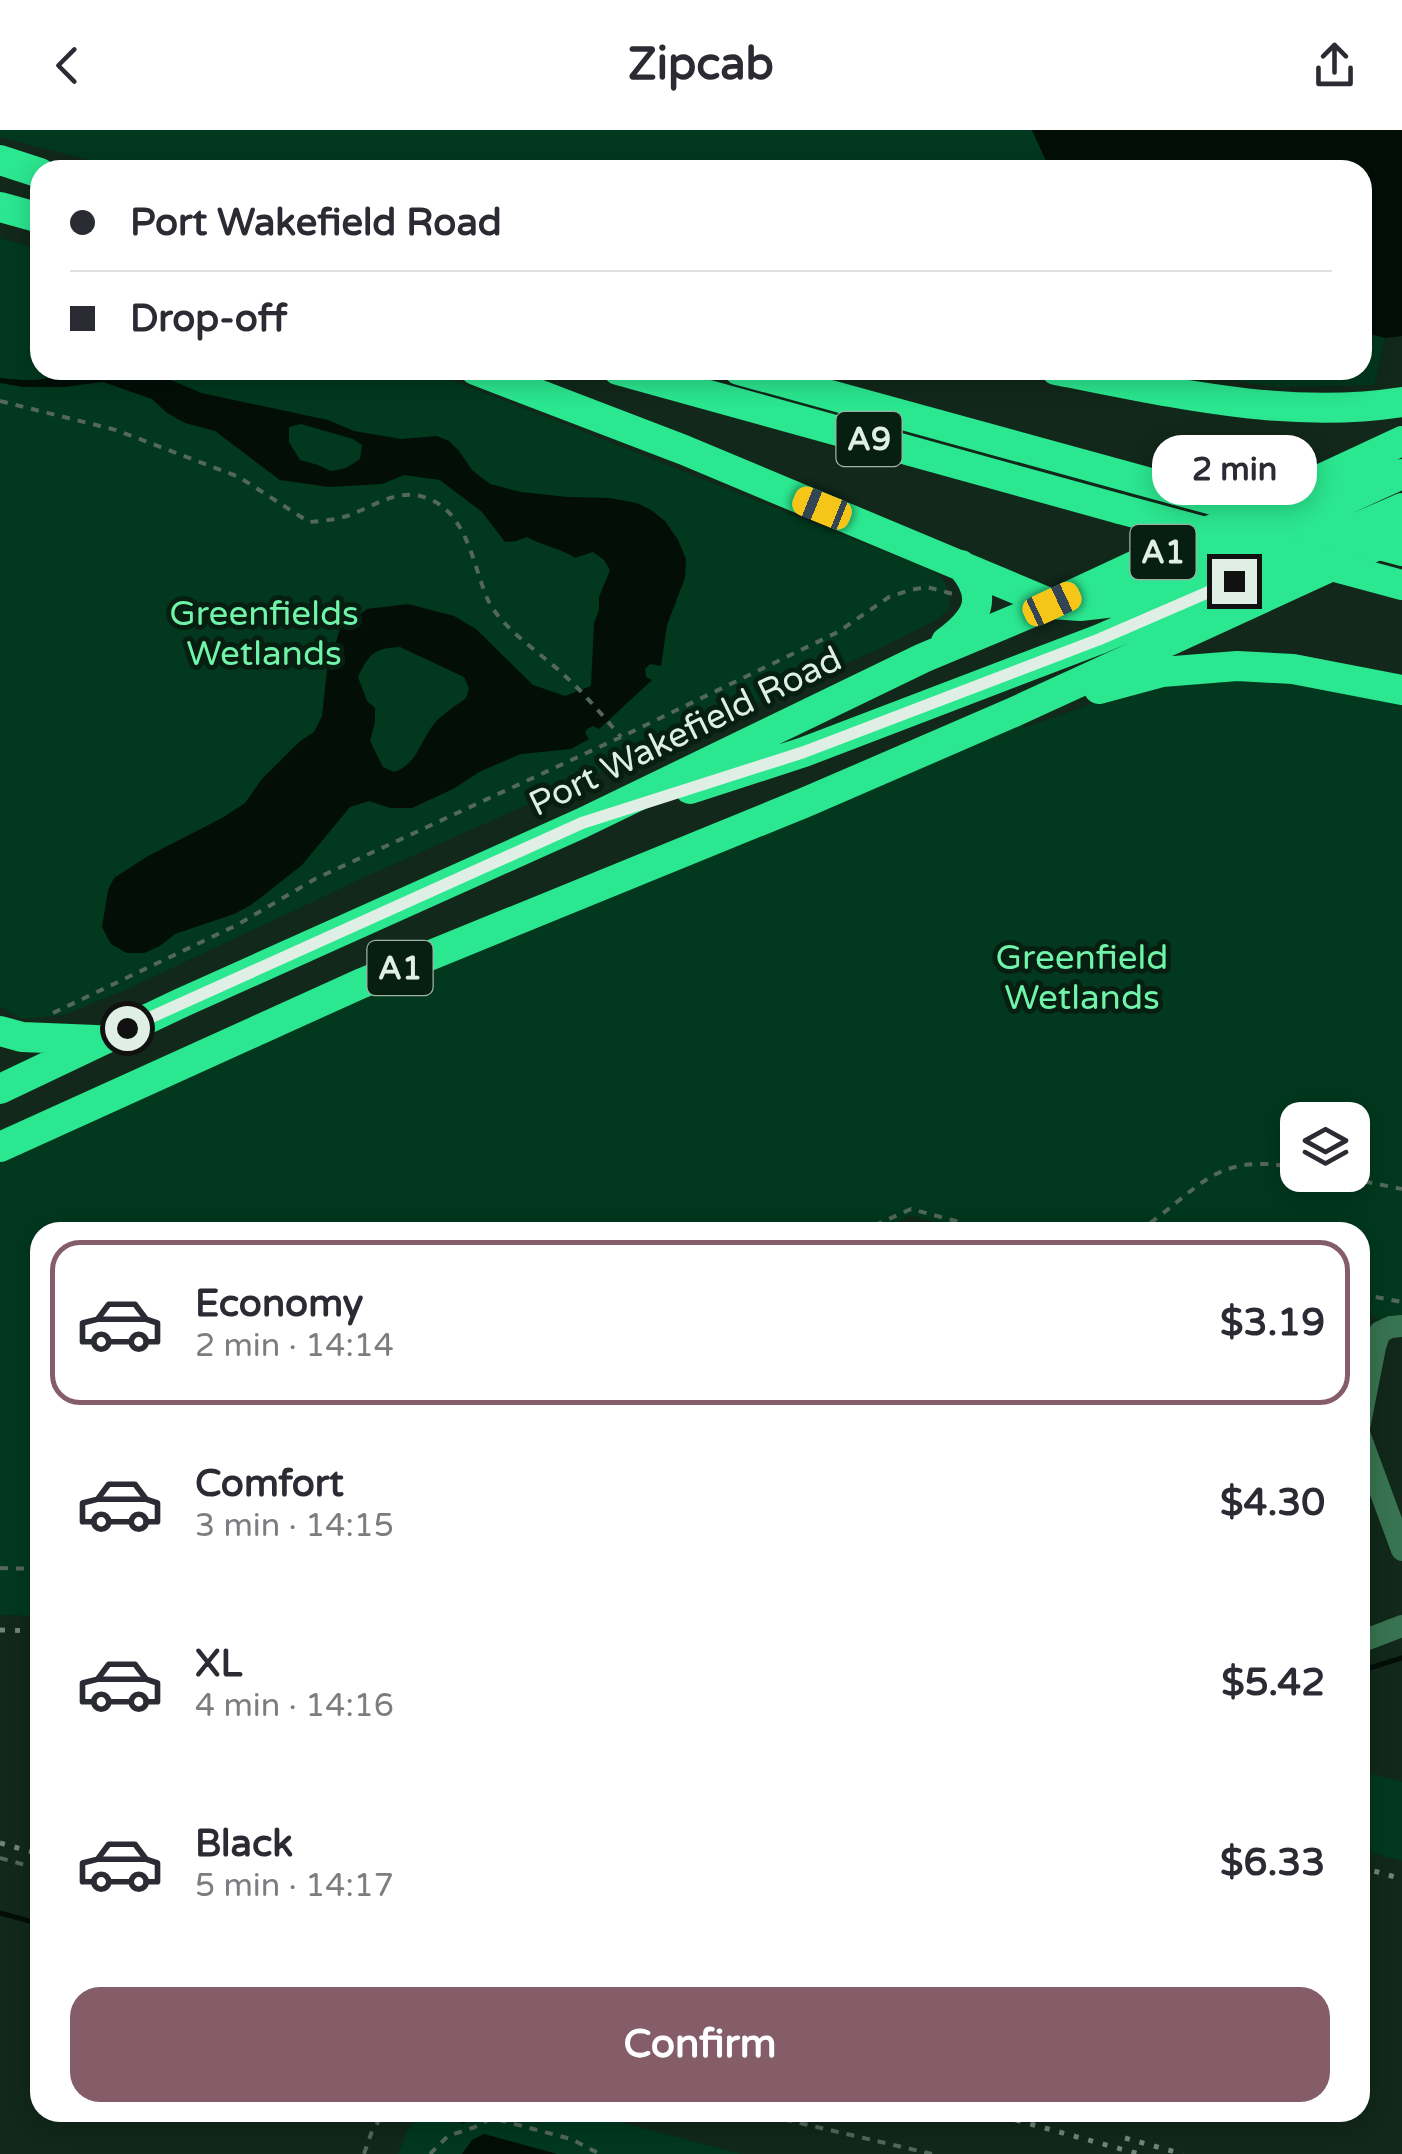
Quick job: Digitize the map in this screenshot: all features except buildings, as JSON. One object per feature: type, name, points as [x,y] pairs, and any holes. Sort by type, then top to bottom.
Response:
[{"type":"highway","points":[[0,160],[30,170]]},
{"type":"highway","points":[[0,207],[30,215]]},
{"type":"highway","points":[[501,380],[684,450],[959,580],[1052,604],[1080,606],[1124,601],[1402,474]]},
{"type":"highway","name":"A9","points":[[654,380],[1402,585]]},
{"type":"highway","name":"A9","points":[[775,380],[1402,551]]},
{"type":"highway","points":[[1107,380],[1267,407],[1331,410],[1402,402]]},
{"type":"highway","name":"Port Wakefield Road","points":[[0,1088],[582,823],[923,658],[1052,604],[1402,441]]},
{"type":"highway","points":[[582,823],[804,752],[1100,639],[1402,508]]},
{"type":"highway","name":"A1","points":[[0,1147],[360,984],[806,802],[1014,712],[1402,534]]},
{"type":"highway","points":[[923,658],[965,628],[976,612],[976,589],[970,576],[959,580]]},
{"type":"highway","points":[[1014,712],[1162,672],[1237,666],[1294,670],[1402,690]]},
{"type":"highway","points":[[15,1034],[101,1040]]},
{"type":"street","points":[[1370,1372],[1380,1332],[1402,1326]]},
{"type":"street","points":[[1370,1463],[1402,1550]]},
{"type":"street","points":[[1370,1638],[1402,1626]]},
{"type":"path","points":[[0,401],[116,430],[239,477],[309,522],[344,517],[403,495],[427,498],[443,508],[472,548],[488,599],[501,619],[566,677],[621,737]]},
{"type":"path","points":[[15,1034],[237,925],[314,879],[838,632],[889,597],[959,580]]},
{"type":"path","points":[[1151,1222],[1220,1171],[1257,1163],[1280,1166]]},
{"type":"path","points":[[1370,1182],[1402,1188]]},
{"type":"path","points":[[881,1222],[911,1209],[959,1222]]},
{"type":"path","points":[[1370,1296],[1402,1302]]},
{"type":"path","points":[[0,1568],[30,1569]]},
{"type":"path","points":[[0,1858],[30,1866]]},
{"type":"path","points":[[364,2154],[378,2122]]},
{"type":"path","points":[[430,2154],[448,2136],[484,2122]]},
{"type":"path","points":[[507,2122],[572,2139],[600,2154]]},
{"type":"path","points":[[796,2122],[932,2154]]},
{"type":"green space","points":[[0,130],[1032,130],[1046,160],[89,160],[0,137]]},
{"type":"green space","name":"Greenfields Wetlands","points":[[0,238],[30,246],[30,380],[452,380],[929,569],[946,585],[949,609],[936,620],[885,646],[367,876],[130,988],[64,1015],[21,1019],[0,1006]]},
{"type":"green space","points":[[1372,334],[1385,338],[1374,385],[1274,387],[1233,380],[1372,380]]},
{"type":"green space","name":"Greenfield Wetlands","points":[[1236,676],[1402,696],[1402,1326],[1391,1327],[1370,1314],[1370,1222],[934,1222],[910,1215],[898,1222],[30,1222],[30,1616],[0,1615],[0,1147],[1014,712],[1024,728],[1134,689]]},
{"type":"green space","points":[[1370,1774],[1402,1782],[1402,1861],[1370,1853]]},
{"type":"green space","points":[[415,2122],[620,2122],[741,2154],[398,2154],[408,2129]]},
{"type":"shaded area","points":[[1032,130],[1402,130],[1402,336],[1372,334],[1372,160],[1046,160]]},
{"type":"shaded area","points":[[0,378],[171,380],[201,393],[328,420],[354,431],[401,439],[437,436],[449,441],[472,470],[490,484],[521,492],[637,503],[665,521],[686,559],[685,578],[667,625],[661,666],[650,664],[645,669],[646,677],[652,680],[599,729],[587,729],[589,739],[571,749],[521,754],[412,808],[390,808],[369,801],[350,807],[302,865],[251,905],[175,934],[144,953],[127,953],[111,944],[102,927],[114,878],[245,803],[262,779],[314,732],[322,716],[327,670],[340,629],[367,609],[408,604],[454,616],[476,629],[533,685],[565,696],[591,686],[594,623],[610,570],[593,552],[575,558],[527,537],[505,542],[482,512],[440,480],[404,475],[382,484],[329,487],[280,480],[215,431],[185,423],[152,399],[103,382],[23,387],[0,383]],"holes":[[[301,424],[362,445],[360,459],[331,471],[300,460],[289,442],[289,427]],[[400,647],[464,677],[469,688],[466,698],[434,724],[408,764],[394,772],[383,767],[370,741],[375,708],[367,701],[358,677],[373,654]]]},
{"type":"shaded area","points":[[484,2134],[557,2154],[462,2154],[472,2140]]},
{"type":"waterway","points":[[1370,1668],[1402,1658]]},
{"type":"waterway","points":[[0,1913],[30,1921]]},
{"type":"railway","points":[[0,1630],[30,1631]]},
{"type":"railway","points":[[0,1843],[30,1851]]},
{"type":"railway","points":[[1370,1870],[1402,1879]]},
{"type":"railway","points":[[1023,2122],[1139,2154]]},
{"type":"railway","points":[[1125,2138],[1183,2154]]},
{"type":"route","points":[[127,1028],[582,823],[804,752],[1100,639],[1234,581]]}]
